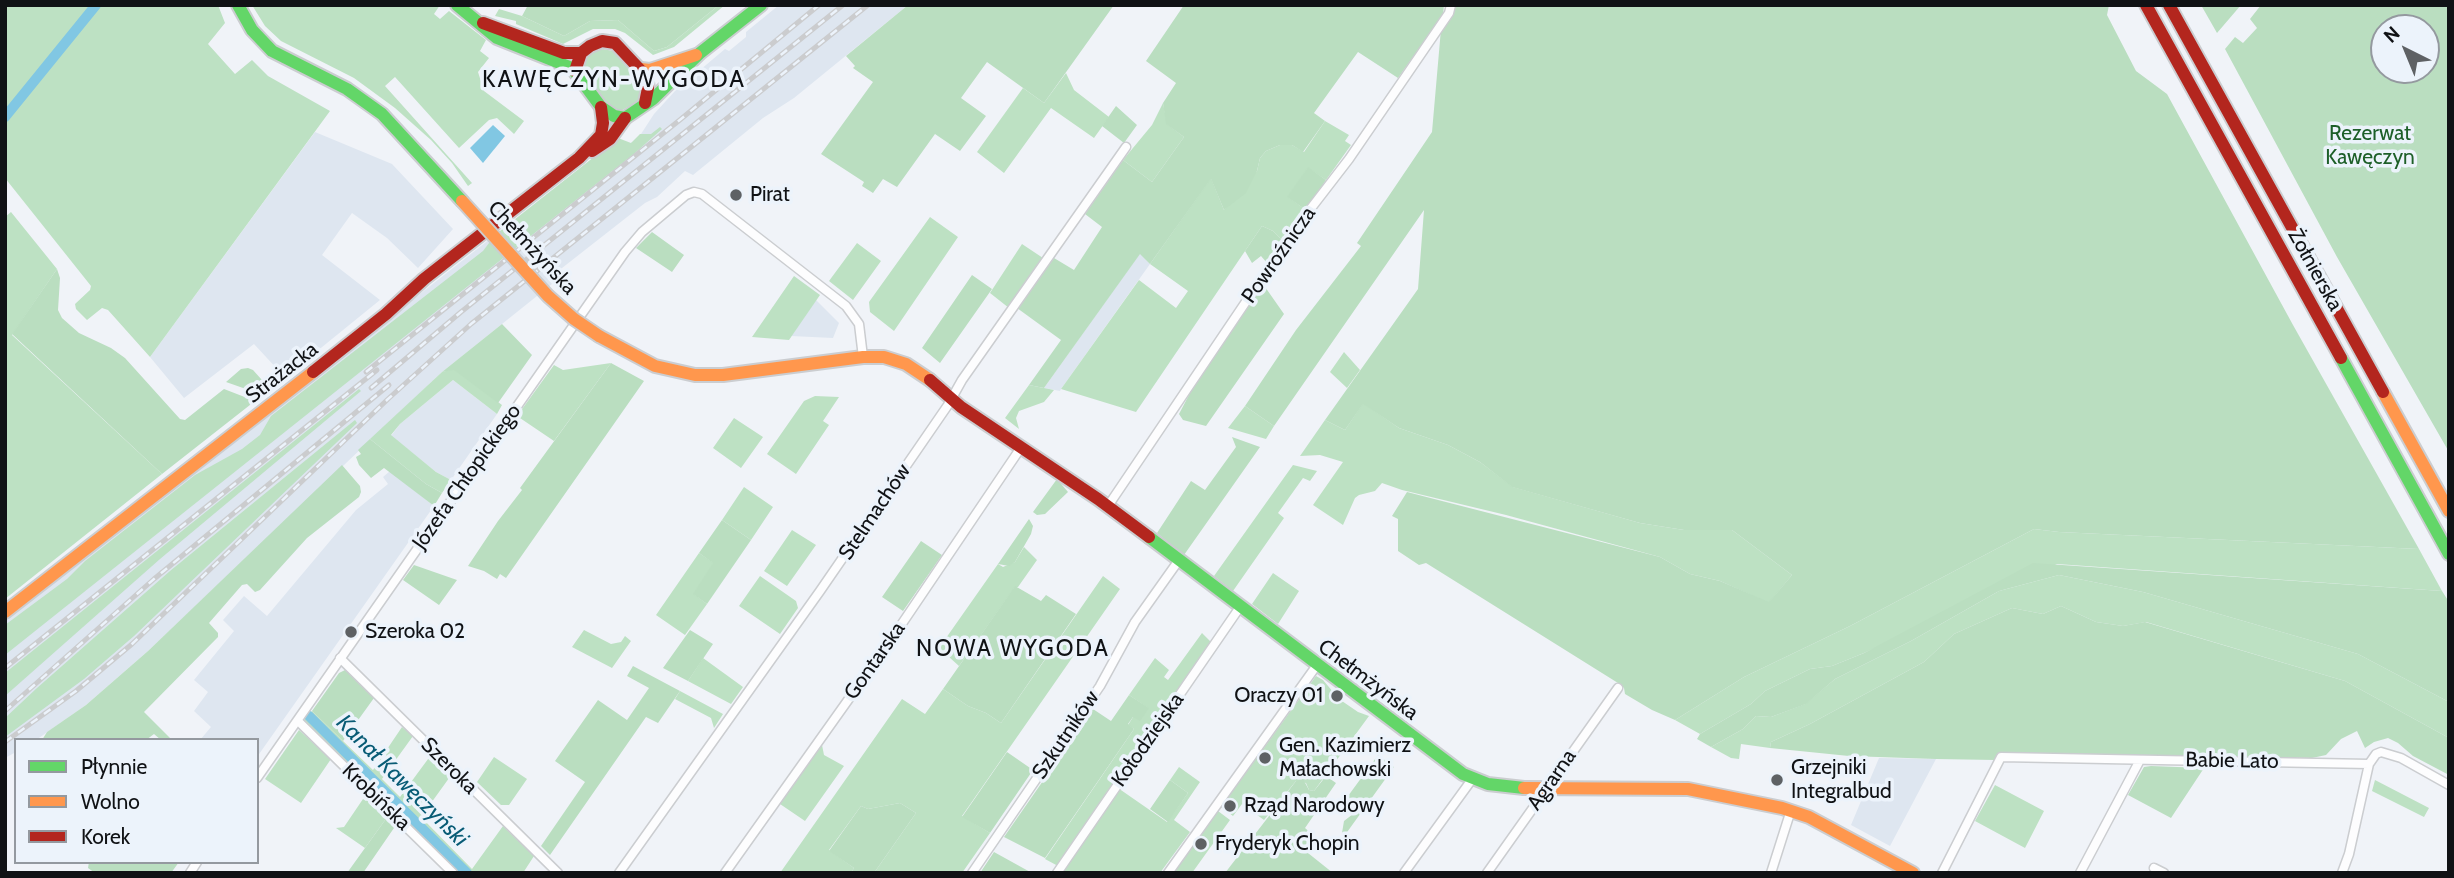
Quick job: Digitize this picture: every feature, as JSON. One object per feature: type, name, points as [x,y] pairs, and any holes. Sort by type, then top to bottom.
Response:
[{"type":"main road","name":"Chełmżyńska","points":[[238,5],[252,30],[272,51],[347,89],[382,114],[548,296],[599,336],[655,366],[695,375],[731,374],[863,356],[884,357],[906,364],[928,377],[951,399],[1108,506],[1450,766],[1473,778],[1508,788],[1688,789],[1791,810],[1913,873]]},
{"type":"main road","points":[[457,5],[497,38],[567,65],[575,71],[601,107],[614,116],[625,118],[657,95],[700,53],[761,5]]},
{"type":"main road","name":"Żołnierska","points":[[2146,5],[2449,554]]},
{"type":"main road","name":"Żołnierska","points":[[2169,5],[2449,511]]},
{"type":"main road","points":[[476,20],[564,53],[581,53],[596,43],[609,42],[623,49],[641,69],[650,70],[700,53]]},
{"type":"main road","points":[[575,71],[581,53]]},
{"type":"main road","points":[[641,69],[648,85],[645,103]]},
{"type":"main road","name":"Strażacka","points":[[579,158],[601,135],[601,107]]},
{"type":"main road","name":"Strażacka","points":[[5,612],[314,373],[424,279],[579,158],[608,141],[625,118]]},
{"type":"street","name":"Powroźnicza","points":[[1108,506],[1295,229],[1349,159],[1445,19],[1451,5]]},
{"type":"street","name":"Stelmachów","points":[[619,873],[820,591],[962,380],[1126,147]]},
{"type":"street","name":"Józefa Chłopickiego","points":[[259,775],[631,244],[686,195],[694,192],[708,199],[846,306],[859,324],[863,356]]},
{"type":"street","name":"Gontarska","points":[[725,873],[895,634],[1022,446]]},
{"type":"street","name":"Szkutników","points":[[972,873],[1100,686],[1135,622],[1179,561]]},
{"type":"street","name":"Kołodziejska","points":[[1056,873],[1240,607]]},
{"type":"street","name":"Szeroka","points":[[340,658],[558,873]]},
{"type":"street","points":[[1168,873],[1317,665]]},
{"type":"street","name":"Agrarna","points":[[1487,873],[1618,688]]},
{"type":"street","name":"Krobińska","points":[[298,721],[453,873]]},
{"type":"street","name":"Babie Lato","points":[[1942,873],[2001,757],[2369,764],[2378,753],[2392,754],[2449,785]]},
{"type":"street","points":[[2080,873],[2140,760]]},
{"type":"street","points":[[2342,873],[2349,854],[2369,764]]},
{"type":"street","points":[[1404,873],[1473,778]]},
{"type":"street","points":[[1770,873],[1791,810]]},
{"type":"street","points":[[2154,868],[2164,873]]},
{"type":"shaded area","points":[[779,5],[908,5],[794,98],[763,118],[693,175],[685,171],[657,197],[645,203],[548,279],[552,284],[442,372],[148,651],[86,705],[39,738],[14,738],[14,753],[5,758],[5,620],[584,165],[643,137],[641,134],[654,114],[675,91],[725,49],[729,51],[746,37],[746,32]]},
{"type":"shaded area","points":[[315,132],[392,164],[453,229],[418,268],[387,238],[352,213],[322,255],[380,300],[295,369],[290,363],[279,371],[254,344],[184,398],[150,357]]},
{"type":"shaded area","points":[[1140,253],[1150,264],[1060,391],[1044,388]]},
{"type":"shaded area","points":[[816,300],[839,323],[833,338],[791,336]]},
{"type":"shaded area","points":[[453,380],[497,414],[451,480],[436,472],[391,436],[400,424]]},
{"type":"shaded area","points":[[390,471],[434,506],[259,754],[259,738],[202,738],[211,727],[194,711],[208,692],[194,680],[234,631],[223,620],[244,596],[267,616],[356,510],[388,484],[383,477]]},
{"type":"shaded area","points":[[1879,758],[1936,759],[1890,846],[1851,825]]},
{"type":"green space","points":[[5,5],[218,5],[225,23],[208,44],[235,74],[252,60],[268,76],[330,111],[150,357],[108,310],[102,308],[87,320],[76,309],[75,304],[91,286],[5,178]]},
{"type":"green space","points":[[252,5],[440,5],[434,14],[440,19],[449,11],[486,40],[480,51],[489,58],[478,72],[484,91],[524,121],[514,134],[497,118],[489,120],[459,148],[395,77],[385,86],[472,183],[468,186],[431,140],[395,108],[354,78],[281,41],[265,26]]},
{"type":"green space","points":[[528,5],[719,5],[667,47],[654,51],[618,20],[590,21],[564,36],[522,16]]},
{"type":"green space","points":[[719,5],[725,5],[674,47],[653,55],[625,33],[615,29],[593,29],[563,44],[516,24],[516,21],[495,16],[499,9],[522,16],[564,36],[590,21],[618,20],[654,51],[667,47]]},
{"type":"green space","points":[[908,5],[1114,5],[1044,103],[987,62],[961,98],[986,116],[960,151],[935,134],[897,187],[883,179],[873,193],[862,186],[864,182],[821,154],[873,82],[853,68],[855,66],[846,56]]},
{"type":"green space","points":[[1184,5],[1444,5],[1443,15],[1398,78],[1358,52],[1314,113],[1325,121],[1303,152],[1292,145],[1280,145],[1266,151],[1260,158],[1246,193],[1224,210],[1211,179],[1150,264],[1140,254],[1044,388],[1029,385],[1061,340],[1017,308],[1054,258],[1074,270],[1102,227],[1085,214],[1123,160],[1152,182],[1184,137],[1166,124],[1163,103],[1176,83],[1146,61]]},
{"type":"green space","points":[[1454,5],[2109,5],[2107,15],[2136,71],[2167,94],[2419,549],[2034,529],[1850,626],[1744,677],[1675,720],[1652,710],[1625,694],[1624,688],[1618,683],[1426,563],[1419,565],[1398,551],[1398,519],[1392,516],[1407,492],[1660,557],[1690,574],[1720,581],[1769,602],[1792,575],[1732,530],[1684,530],[1640,523],[1512,487],[1480,462],[1448,445],[1399,428],[1363,404],[1345,430],[1325,420],[1418,289],[1424,210],[1274,426],[1245,406],[1296,330],[1361,246],[1357,243],[1432,132],[1441,29],[1451,17]]},
{"type":"green space","points":[[2201,5],[2241,5],[2217,33]]},
{"type":"green space","name":"Rezerwat Kawęczyn","points":[[2261,5],[2449,5],[2449,452],[2337,257],[2225,49],[2235,37],[2243,43],[2257,28],[2250,19]]},
{"type":"green space","points":[[603,49],[613,51],[631,72],[642,76],[641,95],[637,102],[617,113],[606,105],[581,70],[584,60]]},
{"type":"green space","points":[[1066,73],[1074,90],[1109,117],[1094,138],[1051,108],[1004,173],[977,152],[1023,88],[1044,103]]},
{"type":"green space","points":[[1163,103],[1167,124],[1184,137],[1152,182],[1123,160],[1152,125]]},
{"type":"green space","points":[[1116,106],[1137,125],[1124,143],[1102,126]]},
{"type":"green space","points":[[1325,121],[1349,135],[1345,141],[1351,145],[1326,180],[1308,168],[1288,197],[1306,210],[1283,241],[1273,231],[1262,226],[1136,412],[1061,389],[1139,280],[1176,308],[1188,291],[1150,264],[1211,178],[1224,210],[1257,171],[1260,158],[1266,151],[1280,145],[1292,145],[1304,152]]},
{"type":"green space","points":[[660,127],[662,129],[635,153],[5,655],[5,625],[67,579],[85,561],[195,475],[242,449],[260,435],[271,416],[483,251],[495,235],[618,138],[631,143],[640,134],[651,134]]},
{"type":"green space","points":[[1308,167],[1326,180],[1306,210],[1287,197]]},
{"type":"green space","points":[[11,212],[57,269],[12,335],[162,474],[5,599],[5,217]]},
{"type":"green space","points":[[930,217],[958,237],[894,331],[870,312],[869,302]]},
{"type":"green space","points":[[1262,226],[1273,231],[1283,241],[1267,263],[1261,256],[1252,263],[1245,251]]},
{"type":"green space","points":[[652,232],[684,255],[672,272],[636,248]]},
{"type":"green space","points":[[857,243],[881,261],[853,300],[829,281]]},
{"type":"green space","points":[[1022,244],[1043,258],[1009,308],[990,293]]},
{"type":"green space","points":[[57,269],[60,278],[58,310],[62,318],[79,333],[111,348],[125,358],[180,419],[185,420],[224,389],[255,401],[162,474],[12,334]]},
{"type":"green space","points":[[972,275],[992,289],[940,363],[922,348]]},
{"type":"green space","points":[[794,276],[820,295],[789,340],[752,337]]},
{"type":"green space","points":[[1263,284],[1284,314],[1206,426],[1183,420],[1179,414],[1190,393]]},
{"type":"green space","points":[[502,324],[532,355],[498,403],[454,370],[442,372]]},
{"type":"green space","points":[[1344,352],[1360,370],[1347,388],[1330,372]]},
{"type":"green space","points":[[611,363],[554,441],[517,416],[554,365],[563,370]]},
{"type":"green space","points":[[611,363],[644,381],[506,578],[500,574],[497,579],[468,566],[522,490],[520,488]]},
{"type":"green space","points":[[248,368],[270,389],[263,395],[226,382],[241,369]]},
{"type":"green space","points":[[454,369],[502,405],[497,414],[453,380],[400,424],[391,435],[436,472],[451,480],[442,493],[426,484],[370,439],[442,372]]},
{"type":"green space","points":[[1029,385],[1054,390],[1044,402],[1019,411],[1016,418],[1019,429],[1005,418]]},
{"type":"green space","points":[[359,389],[361,391],[160,559],[5,696],[5,673]]},
{"type":"green space","points":[[815,396],[839,397],[823,421],[829,425],[796,474],[767,454],[804,401]]},
{"type":"green space","points":[[1363,403],[1399,428],[1448,445],[1480,462],[1513,487],[1640,523],[1684,530],[1732,530],[1792,575],[1769,603],[1720,581],[1690,574],[1660,557],[1382,483],[1375,491],[1355,498],[1343,525],[1313,505],[1343,462],[1320,455],[1300,456],[1325,420],[1345,430]]},
{"type":"green space","points":[[1245,406],[1274,426],[1266,439],[1228,428]]},
{"type":"green space","points":[[734,418],[763,437],[741,468],[713,448]]},
{"type":"green space","points":[[355,420],[357,423],[134,636],[84,679],[5,737],[5,718],[37,688],[170,571]]},
{"type":"green space","points":[[1232,437],[1260,447],[1184,555],[1157,533],[1191,481],[1205,490],[1236,447]]},
{"type":"green space","points":[[370,439],[426,484],[442,493],[434,506],[384,468],[371,478],[359,465],[356,457],[361,454],[358,450]]},
{"type":"green space","points":[[342,465],[360,486],[359,497],[307,538],[260,590],[255,592],[247,584],[242,585],[209,623],[218,633],[218,637],[144,712],[170,738],[159,738],[154,734],[149,738],[43,738],[47,732],[86,705],[148,651]]},
{"type":"green space","points":[[1293,465],[1317,471],[1310,481],[1303,478],[1278,513],[1284,518],[1233,591],[1214,576]]},
{"type":"green space","points":[[1057,479],[1068,492],[1045,514],[1037,515],[1033,512]]},
{"type":"green space","points":[[744,487],[773,507],[751,540],[722,520]]},
{"type":"green space","points":[[1029,519],[1033,526],[1031,534],[1015,562],[1009,566],[998,564]]},
{"type":"green space","points":[[722,520],[751,540],[707,604],[693,594],[713,563],[699,553]]},
{"type":"green space","points":[[2034,529],[2419,549],[2442,591],[2057,564],[1864,653],[1832,666],[1810,669],[1765,691],[1751,704],[1700,734],[1675,720],[1744,677],[1850,626]]},
{"type":"green space","points":[[792,530],[816,545],[787,586],[764,571]]},
{"type":"green space","points":[[921,541],[942,555],[903,611],[882,597]]},
{"type":"green space","points":[[1024,547],[1037,560],[959,666],[939,648],[998,564],[1003,567],[1015,562]]},
{"type":"green space","points":[[699,553],[714,563],[694,594],[707,604],[685,635],[656,615]]},
{"type":"green space","points":[[2033,563],[2442,591],[2449,602],[2449,702],[2358,654],[2143,592],[2059,575],[1999,591],[1911,641],[1835,679],[1806,704],[1771,717],[1756,716],[1743,729],[1711,747],[1697,739],[1700,734],[1751,704],[1765,691],[1810,669],[1832,666],[1864,653]]},
{"type":"green space","points":[[414,565],[457,580],[439,605],[403,580]]},
{"type":"green space","points":[[1273,573],[1299,591],[1278,624],[1252,604]]},
{"type":"green space","points":[[2059,575],[2143,592],[2358,654],[2449,702],[2449,738],[2345,681],[2146,622],[2123,626],[2096,622],[2061,606],[2043,614],[2012,608],[1954,634],[1924,662],[1810,724],[1771,742],[1770,748],[1741,744],[1739,759],[1731,758],[1711,747],[1743,729],[1756,716],[1771,717],[1805,704],[1835,679],[1911,641],[1999,591]]},
{"type":"green space","points":[[760,576],[796,601],[798,608],[780,634],[739,606]]},
{"type":"green space","points":[[1103,576],[1120,589],[962,816],[990,833],[962,873],[874,873],[916,813],[900,803],[868,809],[861,806],[829,850],[854,868],[851,873],[780,873],[902,699],[925,714],[943,689],[1001,723]]},
{"type":"green space","points":[[1015,586],[1041,601],[1046,595],[1076,614],[1001,723],[943,689]]},
{"type":"green space","points":[[2061,606],[2096,622],[2123,626],[2145,622],[2345,681],[2449,738],[2449,775],[2413,756],[2388,738],[2365,748],[2357,731],[2341,739],[2326,755],[2312,758],[1999,753],[1995,760],[1936,759],[1849,756],[1770,748],[1771,742],[1810,724],[1924,662],[1954,634],[2012,608],[2043,614]]},
{"type":"green space","points":[[584,630],[611,644],[621,642],[625,636],[631,641],[612,668],[572,647]]},
{"type":"green space","points":[[690,630],[713,644],[688,681],[663,668]]},
{"type":"green space","points":[[1202,633],[1212,643],[1058,866],[1045,859],[1134,729],[1128,725],[1133,717],[1148,708],[1129,695],[1155,658],[1169,670],[1164,677],[1168,680]]},
{"type":"green space","points":[[703,658],[743,687],[731,704],[688,681]]},
{"type":"green space","points":[[633,666],[680,691],[658,723],[646,717],[550,855],[541,846],[585,782],[555,761],[598,700],[627,720],[649,688],[627,676]]},
{"type":"green space","points":[[345,670],[374,698],[343,741],[312,711],[339,673]]},
{"type":"green space","points":[[1316,676],[1323,680],[1339,699],[1369,716],[1314,791],[1309,790],[1306,783],[1296,781],[1264,820],[1242,804],[1233,816],[1221,807]]},
{"type":"green space","points":[[680,691],[723,714],[714,728],[711,718],[675,699]]},
{"type":"green space","points":[[1129,695],[1149,708],[1140,721],[1133,717],[1128,724],[1134,729],[1045,858],[1004,837],[1093,709],[1111,721]]},
{"type":"green space","points":[[312,711],[373,770],[402,727],[413,736],[382,779],[400,797],[431,755],[452,774],[421,817],[472,869],[503,826],[534,856],[523,873],[458,873],[303,721]]},
{"type":"green space","points":[[299,730],[331,759],[301,803],[265,779]]},
{"type":"green space","points":[[822,745],[824,755],[844,766],[805,821],[780,804]]},
{"type":"green space","points":[[1007,752],[1033,770],[990,833],[962,817]]},
{"type":"green space","points":[[1378,755],[1394,767],[1345,835],[1342,833],[1344,821],[1353,814],[1349,810],[1342,811],[1340,807]]},
{"type":"green space","points":[[494,757],[527,779],[509,805],[501,805],[477,782]]},
{"type":"green space","points":[[1179,767],[1200,782],[1174,820],[1190,832],[1160,873],[1059,873],[1118,788],[1167,822],[1188,793],[1170,780]]},
{"type":"green space","points":[[2144,767],[2204,768],[2171,818],[2128,795]]},
{"type":"green space","points":[[1326,776],[1336,783],[1305,828],[1313,835],[1303,849],[1333,873],[1225,873],[1296,781],[1303,779],[1309,790],[1314,791]]},
{"type":"green space","points":[[1170,780],[1188,793],[1168,822],[1150,809]]},
{"type":"green space","points":[[2375,780],[2429,808],[2424,817],[2372,791]]},
{"type":"green space","points":[[1995,785],[2044,811],[2025,848],[1975,821]]},
{"type":"green space","points":[[368,798],[388,816],[365,848],[336,828],[344,827],[363,799],[366,801]]},
{"type":"green space","points":[[900,803],[916,813],[874,873],[851,873],[854,868],[829,851],[861,806],[868,809]]},
{"type":"green space","points":[[1218,811],[1230,820],[1192,873],[1174,873]]},
{"type":"green space","points":[[388,816],[394,828],[363,873],[347,873]]},
{"type":"green space","points":[[994,852],[1032,873],[980,873]]},
{"type":"green space","points":[[89,864],[178,864],[171,873],[95,873],[88,868]]},
{"type":"water","points":[[493,125],[505,136],[483,163],[470,148]]},
{"type":"waterway","points":[[5,117],[96,5]]},
{"type":"waterway","name":"Kanał Kawęczyński","points":[[309,716],[467,873]]},
{"type":"railway","points":[[366,372],[819,5]]},
{"type":"railway","points":[[371,388],[461,312],[843,5]]},
{"type":"railway","points":[[5,742],[76,691],[132,644],[388,399],[471,324],[868,5]]},
{"type":"railway","points":[[5,668],[377,370]]},
{"type":"railway","points":[[5,711],[154,579],[389,385]]},
{"type":"traffic: fast","points":[[238,5],[252,30],[272,51],[347,89],[382,114],[462,201]]},
{"type":"traffic: fast","points":[[457,5],[497,38],[572,68],[601,107],[614,116],[625,118],[653,99],[700,53],[761,5]]},
{"type":"traffic: fast","points":[[2341,358],[2449,554]]},
{"type":"traffic: fast","points":[[1149,537],[1463,774],[1488,784],[1524,788]]},
{"type":"traffic: slow","points":[[641,69],[650,70],[696,55]]},
{"type":"traffic: slow","points":[[462,201],[548,296],[599,336]]},
{"type":"traffic: slow","points":[[599,336],[655,366],[695,375],[723,375],[863,357],[884,357],[906,364],[930,380]]},
{"type":"traffic: slow","points":[[5,612],[313,372]]},
{"type":"traffic: slow","points":[[2383,392],[2449,511]]},
{"type":"traffic: slow","points":[[1524,788],[1688,789],[1782,808],[1809,817],[1913,873]]},
{"type":"traffic: jam","points":[[2146,5],[2341,358]]},
{"type":"traffic: jam","points":[[2169,5],[2383,392]]},
{"type":"traffic: jam","points":[[483,23],[564,53],[581,53]]},
{"type":"traffic: jam","points":[[575,71],[581,53],[590,46],[602,41],[615,43],[646,76],[648,88],[645,103]]},
{"type":"traffic: jam","points":[[313,372],[386,314],[424,279],[579,158],[601,135],[601,107]]},
{"type":"traffic: jam","points":[[592,151],[610,139],[625,118]]},
{"type":"traffic: jam","points":[[930,380],[961,407],[1098,499],[1149,537]]},
{"type":"place","name":"Pirat","points":[[736,195]]},
{"type":"place","name":"Szeroka 02","points":[[351,632]]},
{"type":"place","name":"Oraczy 01","points":[[1337,696]]},
{"type":"place","name":"Gen. Kazimierz Małachowski","points":[[1265,758]]},
{"type":"place","name":"Grzejniki Integralbud","points":[[1777,780]]},
{"type":"place","name":"Rząd Narodowy","points":[[1230,806]]},
{"type":"place","name":"Fryderyk Chopin","points":[[1201,844]]},
{"type":"district","name":"KAWĘCZYN-WYGODA","points":[[614,80]]},
{"type":"district","name":"NOWA WYGODA","points":[[1013,649]]}]
